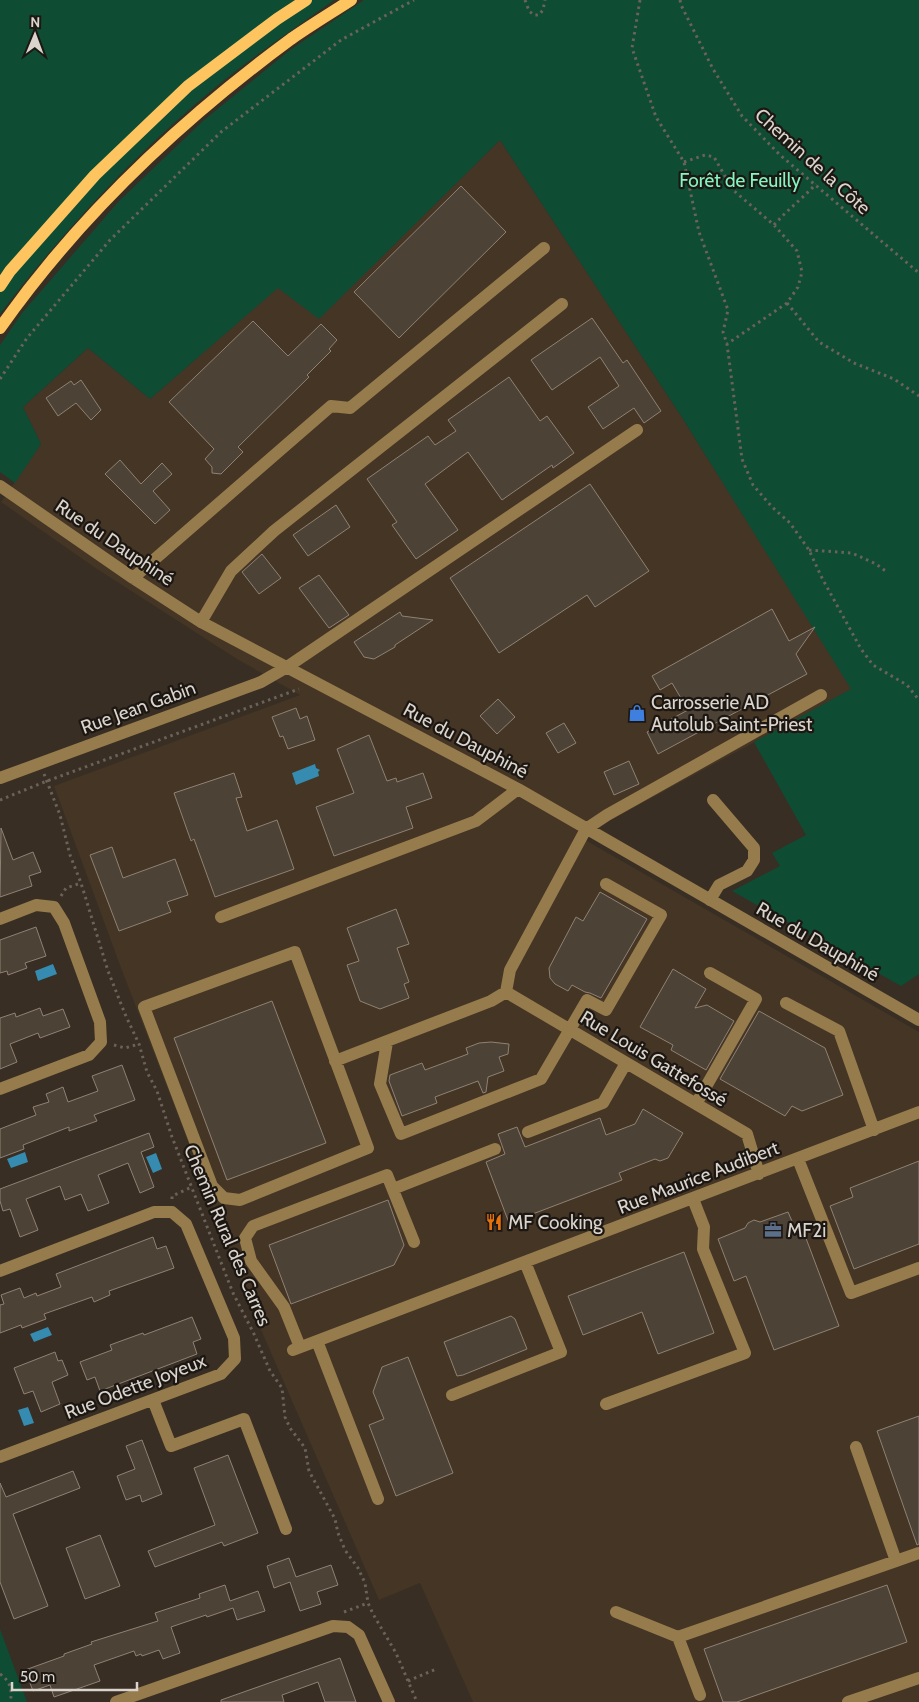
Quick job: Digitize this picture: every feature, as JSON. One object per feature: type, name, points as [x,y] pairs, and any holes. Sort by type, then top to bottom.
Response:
[{"type":"main road","points":[[0,286],[10,271],[95,175],[188,86],[306,0]]},
{"type":"main road","points":[[0,328],[30,286],[117,187],[206,106],[292,39],[352,0]]},
{"type":"street","points":[[133,578],[331,406],[350,408],[544,248]]},
{"type":"street","points":[[201,622],[231,571],[274,531],[562,304]]},
{"type":"street","name":"Rue Jean Gabin","points":[[0,778],[261,682],[287,667],[637,430]]},
{"type":"street","name":"Rue du Dauphiné","points":[[0,486],[133,578],[201,622],[518,789],[919,1020]]},
{"type":"street","points":[[335,1061],[492,1001],[506,992],[510,970],[586,829],[616,810],[821,695]]},
{"type":"street","points":[[220,917],[476,821],[518,789]]},
{"type":"street","points":[[710,900],[719,885],[747,871],[754,860],[754,848],[713,800]]},
{"type":"street","points":[[387,1042],[380,1084],[400,1134],[541,1079],[587,1000],[606,1010],[661,915],[606,884]]},
{"type":"street","points":[[0,919],[36,905],[54,907],[64,923],[100,1022],[101,1042],[89,1055],[0,1089]]},
{"type":"street","points":[[295,952],[335,1061],[368,1148],[240,1200],[224,1198],[212,1186],[144,1007],[295,952]]},
{"type":"street","points":[[696,1104],[756,999],[710,973]]},
{"type":"street","name":"Rue Louis Gattefossé","points":[[506,992],[747,1134],[758,1174]]},
{"type":"street","points":[[786,1003],[839,1031],[874,1130]]},
{"type":"street","points":[[528,1132],[603,1103],[626,1063]]},
{"type":"street","name":"Rue Maurice Audibert","points":[[393,1189],[387,1175],[253,1226],[245,1238],[251,1261],[284,1306],[297,1348],[919,1112]]},
{"type":"street","points":[[414,1242],[393,1189],[495,1149]]},
{"type":"street","points":[[798,1159],[852,1293],[919,1268]]},
{"type":"street","points":[[606,1404],[745,1352],[703,1249],[704,1227],[693,1199]]},
{"type":"street","points":[[0,1271],[154,1212],[172,1212]]},
{"type":"street","name":"Rue Odette Joyeux","points":[[0,1457],[220,1374],[235,1360],[234,1338],[186,1224],[172,1212]]},
{"type":"street","points":[[452,1395],[561,1352],[525,1262]]},
{"type":"street","points":[[317,1341],[378,1499]]},
{"type":"street","points":[[153,1400],[171,1446],[244,1419],[286,1529]]},
{"type":"street","points":[[856,1447],[896,1561]]},
{"type":"street","points":[[616,1612],[678,1637],[919,1553]]},
{"type":"street","points":[[116,1702],[334,1626],[348,1627],[359,1634],[389,1702]]},
{"type":"street","points":[[678,1637],[700,1695]]},
{"type":"street","points":[[848,1702],[919,1678]]},
{"type":"path","points":[[0,379],[27,338],[110,240],[221,132],[341,40],[414,0]]},
{"type":"path","points":[[525,0],[529,11],[534,15],[539,15],[543,10],[545,0]]},
{"type":"path","points":[[640,0],[632,48],[656,117],[684,162],[699,232],[728,310],[723,332],[727,344],[742,459],[752,485],[790,523],[809,550],[861,649],[873,665],[907,685],[919,700]]},
{"type":"path","name":"Chemin de la Côte","points":[[680,0],[713,69],[742,116],[780,155],[919,274]]},
{"type":"path","points":[[684,162],[705,155],[714,157],[733,190],[774,225],[797,251],[802,272],[798,286],[787,303],[727,344]]},
{"type":"path","points":[[774,225],[785,212],[798,203],[816,184]]},
{"type":"path","points":[[787,303],[819,342],[854,364],[894,379],[919,396]]},
{"type":"path","points":[[809,550],[852,553],[876,564],[887,572]]},
{"type":"path","points":[[0,800],[317,682]]},
{"type":"path","name":"Chemin Rural des Carres","points":[[40,762],[60,815],[70,855],[81,883],[108,971],[139,1044],[172,1137],[233,1293],[270,1371],[282,1388],[285,1418],[305,1448],[309,1471],[335,1519],[344,1550],[358,1568],[364,1583],[368,1603],[396,1653],[417,1702]]},
{"type":"path","points":[[54,907],[66,888],[81,883]]},
{"type":"path","points":[[101,1042],[125,1048],[139,1044]]},
{"type":"path","points":[[172,1212],[172,1196],[192,1187]]},
{"type":"path","points":[[408,1681],[436,1669]]},
{"type":"path","points":[[0,1674],[7,1679],[10,1686],[12,1695],[10,1702]]},
{"type":"shaded area","points":[[500,140],[683,419],[852,689],[580,837],[919,1032],[919,1702],[473,1702],[420,1583],[379,1600],[258,1323],[121,968],[54,786],[300,695],[237,659],[94,567],[1,502],[41,444],[23,407],[88,348],[150,399],[278,287],[319,318]]},
{"type":"green space","points":[[0,0],[334,0],[231,75],[187,111],[129,165],[49,253],[0,314]]},
{"type":"green space","name":"Forêt de Feuilly","points":[[364,0],[919,0],[919,974],[901,986],[732,891],[780,866],[772,853],[806,835],[754,742],[851,689],[683,419],[500,140],[319,319],[278,288],[150,399],[88,348],[23,407],[41,444],[15,483],[0,472],[0,345],[22,313],[119,201],[204,120],[290,50]]},
{"type":"green space","points":[[0,1629],[27,1702],[0,1702]]},
{"type":"water","points":[[315,764],[316,768],[320,770],[318,772],[319,776],[296,785],[292,773]]},
{"type":"water","points":[[53,964],[57,974],[38,981],[35,971]]},
{"type":"water","points":[[25,1152],[28,1162],[11,1168],[7,1159]]},
{"type":"water","points":[[156,1153],[162,1169],[153,1173],[146,1157]]},
{"type":"water","points":[[48,1327],[52,1335],[34,1342],[30,1334]]},
{"type":"water","points":[[28,1407],[34,1423],[24,1426],[18,1410]]},
{"type":"building","points":[[461,186],[506,232],[399,338],[354,292]]},
{"type":"building","points":[[592,318],[623,363],[627,360],[661,411],[644,423],[634,408],[603,429],[588,407],[619,386],[600,357],[552,390],[531,360]]},
{"type":"building","points":[[253,321],[288,356],[321,324],[337,340],[329,349],[331,351],[307,375],[309,377],[238,447],[243,452],[221,474],[212,473],[212,467],[205,459],[214,449],[169,402]]},
{"type":"building","points":[[509,377],[540,421],[547,416],[574,453],[553,468],[552,465],[502,500],[468,452],[425,484],[458,530],[416,559],[392,525],[397,522],[367,479],[428,436],[435,445],[456,431],[448,420]]},
{"type":"building","points":[[81,380],[101,410],[91,420],[76,403],[58,416],[46,398],[71,381],[74,385]]},
{"type":"building","points":[[120,460],[141,484],[162,463],[172,474],[153,491],[170,510],[155,524],[105,474]]},
{"type":"building","points":[[590,484],[649,571],[595,607],[587,595],[499,653],[450,578]]},
{"type":"building","points":[[336,505],[350,527],[308,556],[293,535]]},
{"type":"building","points":[[262,554],[281,578],[259,594],[242,572]]},
{"type":"building","points":[[319,575],[349,615],[329,628],[299,588]]},
{"type":"building","points":[[772,609],[789,641],[815,627],[796,654],[807,674],[658,754],[647,732],[688,710],[672,683],[660,690],[652,676]]},
{"type":"building","points":[[400,612],[402,616],[433,620],[395,645],[395,647],[374,659],[364,657],[354,642]]},
{"type":"building","points":[[498,699],[515,717],[497,734],[480,716]]},
{"type":"building","points":[[296,708],[300,719],[307,716],[315,740],[288,749],[283,736],[280,737],[272,717]]},
{"type":"building","points":[[564,723],[576,743],[558,753],[546,733]]},
{"type":"building","points":[[369,735],[387,781],[396,778],[397,782],[423,773],[432,798],[406,807],[413,828],[334,856],[316,807],[354,793],[337,749]]},
{"type":"building","points":[[629,761],[639,784],[614,795],[604,772]]},
{"type":"building","points":[[234,773],[242,797],[236,798],[247,831],[277,820],[294,869],[215,897],[194,839],[191,841],[174,793]]},
{"type":"building","points":[[1,828],[13,860],[33,852],[41,872],[29,876],[32,886],[0,897]]},
{"type":"building","points":[[112,847],[123,878],[175,859],[188,895],[167,902],[171,912],[119,931],[90,855]]},
{"type":"building","points":[[600,892],[647,919],[601,998],[572,985],[568,991],[555,984],[550,978],[549,968],[576,917],[583,921]]},
{"type":"building","points":[[396,909],[409,944],[397,948],[409,982],[404,984],[409,998],[380,1009],[360,1001],[347,965],[359,961],[347,928]]},
{"type":"building","points":[[36,927],[46,956],[25,963],[27,968],[8,975],[7,971],[0,973],[0,940]]},
{"type":"building","points":[[673,969],[706,989],[695,1008],[707,1005],[734,1021],[706,1070],[671,1050],[673,1045],[640,1027]]},
{"type":"building","points":[[272,1001],[326,1143],[227,1180],[174,1038]]},
{"type":"building","points":[[40,1008],[43,1016],[63,1009],[70,1027],[40,1038],[38,1033],[10,1044],[17,1062],[0,1069],[0,1018],[15,1013],[16,1017]]},
{"type":"building","points":[[759,1011],[825,1048],[843,1095],[802,1111],[792,1106],[785,1116],[720,1079]]},
{"type":"building","points":[[479,1043],[509,1044],[508,1054],[499,1057],[504,1071],[488,1077],[486,1092],[483,1093],[478,1081],[435,1097],[437,1103],[402,1116],[389,1081],[390,1075],[422,1063],[425,1070],[468,1054],[466,1048]]},
{"type":"building","points":[[122,1065],[135,1100],[94,1115],[97,1121],[69,1131],[69,1127],[23,1145],[24,1149],[0,1158],[0,1129],[36,1115],[33,1107],[49,1102],[46,1094],[63,1087],[68,1102],[98,1091],[92,1076]]},
{"type":"building","points":[[643,1109],[683,1133],[668,1158],[660,1161],[655,1159],[619,1173],[622,1180],[509,1223],[486,1162],[505,1154],[498,1134],[517,1127],[525,1147],[600,1118],[606,1135],[635,1124]]},
{"type":"building","points":[[149,1133],[154,1147],[141,1152],[154,1187],[140,1193],[128,1163],[98,1175],[109,1203],[88,1211],[81,1194],[65,1200],[60,1186],[26,1199],[38,1230],[20,1237],[10,1209],[3,1211],[0,1201],[0,1189]]},
{"type":"building","points":[[919,1161],[919,1244],[854,1269],[830,1206],[853,1197],[850,1188]]},
{"type":"building","points":[[388,1200],[404,1245],[394,1265],[291,1304],[269,1245]]},
{"type":"building","points":[[788,1212],[795,1228],[801,1225],[839,1326],[774,1350],[746,1276],[734,1281],[718,1239],[745,1228],[748,1223],[754,1220],[760,1222]]},
{"type":"building","points":[[153,1237],[157,1249],[166,1246],[174,1268],[109,1291],[110,1295],[94,1302],[92,1297],[44,1314],[46,1319],[22,1328],[21,1325],[0,1333],[0,1305],[4,1304],[1,1295],[20,1288],[24,1298],[36,1293],[37,1296],[61,1287],[56,1274]]},
{"type":"building","points":[[684,1252],[714,1333],[658,1354],[642,1312],[583,1335],[568,1296]]},
{"type":"building","points":[[511,1316],[515,1319],[527,1349],[457,1376],[444,1342]]},
{"type":"building","points":[[192,1317],[201,1339],[193,1342],[197,1354],[100,1391],[95,1377],[87,1380],[80,1362],[112,1350],[110,1345],[143,1333],[144,1335]]},
{"type":"building","points":[[55,1352],[58,1361],[62,1360],[68,1375],[52,1382],[60,1404],[41,1412],[33,1391],[24,1394],[14,1368]]},
{"type":"building","points":[[408,1357],[453,1473],[396,1496],[369,1425],[384,1419],[373,1392],[382,1367]]},
{"type":"building","points":[[919,1416],[919,1544],[917,1545],[877,1431]]},
{"type":"building","points":[[142,1440],[162,1494],[142,1502],[140,1495],[126,1500],[117,1476],[135,1469],[126,1446]]},
{"type":"building","points":[[228,1455],[258,1533],[224,1546],[222,1542],[155,1567],[148,1551],[215,1525],[194,1468]]},
{"type":"building","points":[[73,1471],[80,1488],[13,1514],[48,1606],[14,1619],[0,1582],[0,1483],[6,1497]]},
{"type":"building","points":[[100,1535],[120,1586],[85,1599],[66,1548]]},
{"type":"building","points":[[289,1558],[296,1577],[331,1565],[338,1585],[317,1592],[321,1604],[300,1611],[290,1582],[274,1588],[267,1566]]},
{"type":"building","points":[[225,1585],[230,1601],[258,1591],[265,1611],[237,1620],[233,1608],[171,1627],[180,1653],[163,1659],[159,1650],[142,1656],[141,1654],[136,1656],[134,1651],[94,1665],[100,1681],[54,1697],[50,1685],[33,1691],[25,1670],[64,1656],[64,1654],[92,1644],[91,1642],[158,1621],[155,1613],[200,1598],[199,1594]]},
{"type":"building","points":[[887,1585],[907,1642],[737,1702],[723,1702],[704,1649]]},
{"type":"building","points":[[340,1658],[356,1702],[325,1702],[318,1682],[282,1695],[284,1702],[221,1702],[221,1700]]},
{"type":"place","name":"Carrosserie AD Autolub Saint-Priest","points":[[637,713]]},
{"type":"place","name":"MF Cooking","points":[[494,1222]]},
{"type":"place","name":"MF2i","points":[[773,1230]]}]
